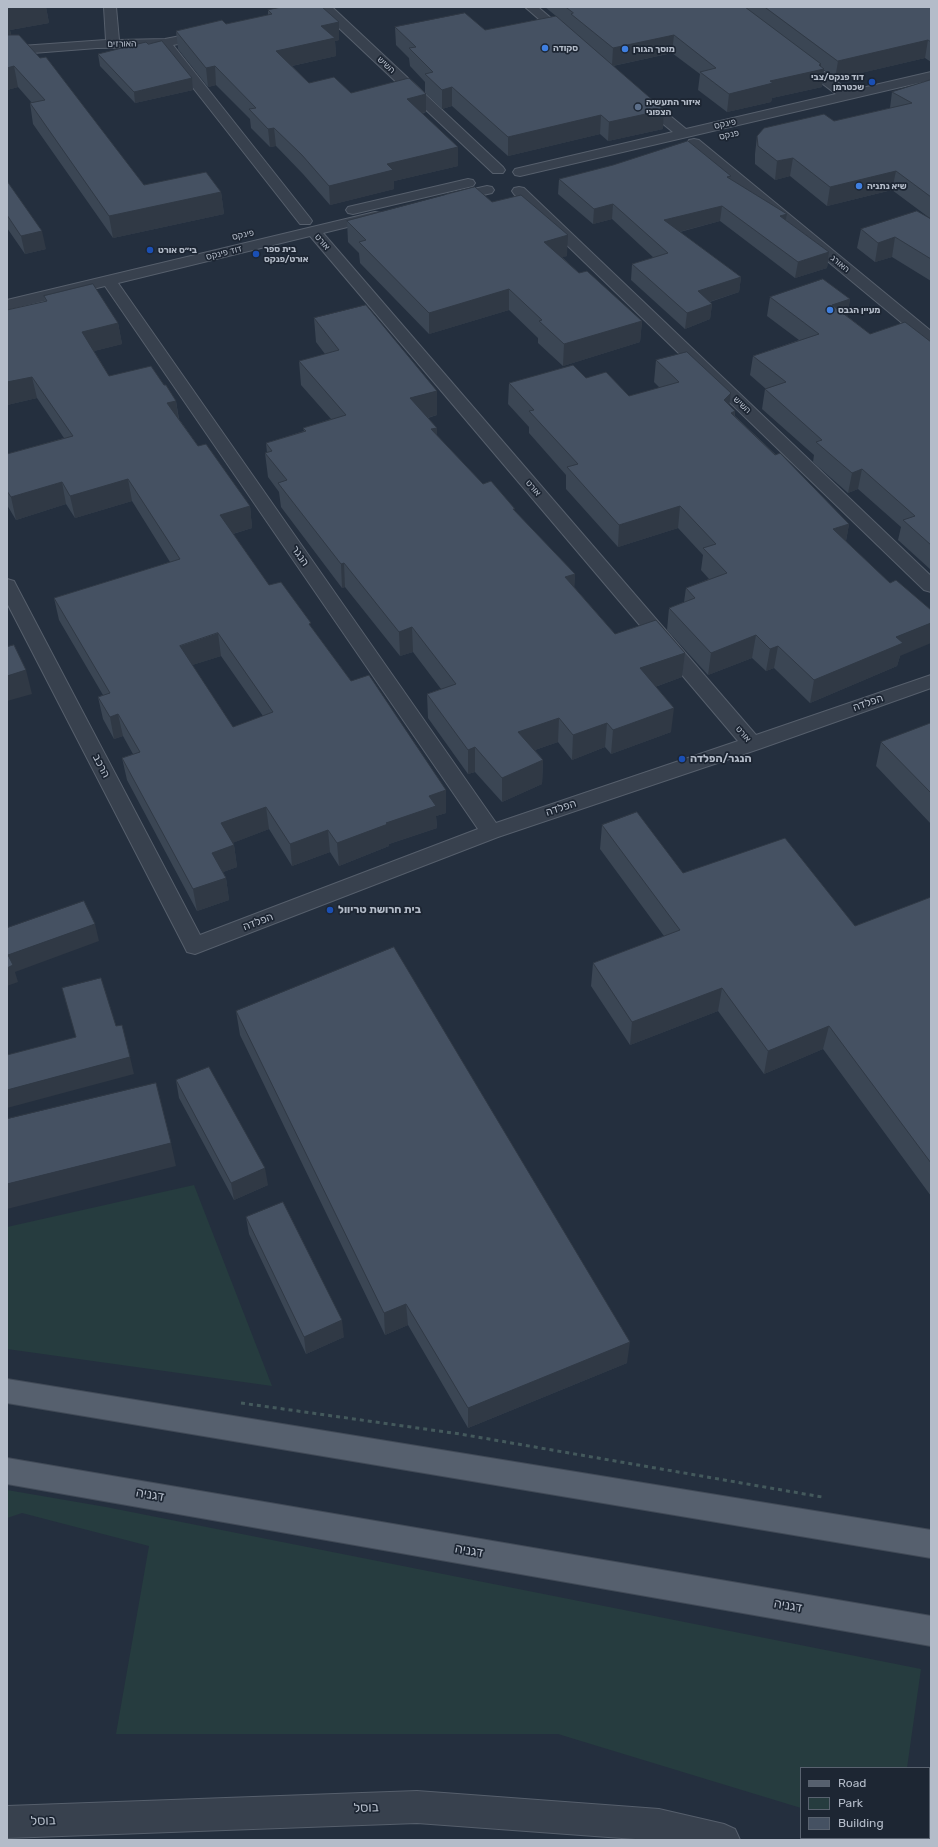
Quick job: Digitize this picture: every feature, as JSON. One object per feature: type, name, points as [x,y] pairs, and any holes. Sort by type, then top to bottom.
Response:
[{"type":"main road","points":[[7,1391],[931,1544]]},
{"type":"main road","name":"דגניה","points":[[7,1470],[931,1631]]},
{"type":"street","points":[[110,7],[113,44]]},
{"type":"street","points":[[531,7],[579,48]]},
{"type":"street","points":[[281,19],[327,8]]},
{"type":"street","name":"השיש","points":[[327,8],[498,170]]},
{"type":"street","name":"האורזים","points":[[7,51],[113,44],[165,43],[219,32]]},
{"type":"street","name":"אורט","points":[[165,43],[309,226],[752,744]]},
{"type":"street","points":[[791,54],[847,96]]},
{"type":"street","name":"פינקס","points":[[688,139],[847,96],[931,76]]},
{"type":"street","name":"פנקס","points":[[515,186],[688,139],[931,88]]},
{"type":"street","name":"האורג","points":[[634,94],[931,339]]},
{"type":"street","points":[[498,170],[515,186]]},
{"type":"street","name":"דוד פינקס","points":[[7,305],[109,280],[482,180],[498,170]]},
{"type":"street","points":[[482,180],[515,186]]},
{"type":"street","name":"השיש","points":[[515,186],[931,586]]},
{"type":"street","name":"פינקס","points":[[76,274],[309,226]]},
{"type":"street","name":"הנגר","points":[[109,280],[491,832]]},
{"type":"street","name":"הרכב","points":[[7,585],[196,946]]},
{"type":"street","name":"הפלדה","points":[[196,946],[491,832],[752,744],[931,681]]},
{"type":"street","name":"בוסל","points":[[7,1822],[417,1806],[659,1825],[724,1840]]},
{"type":"path","points":[[236,1402],[305,1410],[541,1448],[830,1499]]},
{"type":"green space","points":[[194,1185],[272,1386],[7,1349],[7,1227]]},
{"type":"green space","points":[[7,1490],[106,1507],[921,1669],[907,1767],[800,1767],[800,1808],[558,1734],[116,1734],[149,1546],[22,1513],[7,1518]]},
{"type":"building","points":[[7,7],[19,7],[7,9]]},
{"type":"building","points":[[282,7],[322,7],[339,22],[321,26],[335,38],[276,51],[309,83],[334,77],[351,93],[409,78],[426,94],[407,99],[458,147],[387,164],[393,170],[329,186],[302,155],[274,128],[268,129],[249,109],[256,108],[215,66],[206,68],[176,31],[222,20],[226,24],[272,14],[268,10]]},
{"type":"building","points":[[566,7],[745,7],[821,64],[819,65],[824,69],[770,81],[773,83],[729,94],[700,72],[716,68],[674,35],[613,48],[571,14],[573,13]]},
{"type":"building","points":[[765,7],[931,7],[931,42],[928,40],[838,61]]},
{"type":"building","points":[[465,13],[485,30],[556,16],[664,110],[609,122],[601,115],[508,137],[452,87],[442,90],[425,74],[433,72],[409,48],[416,47],[395,27]]},
{"type":"building","points":[[7,35],[19,35],[40,58],[46,57],[144,185],[206,172],[221,192],[109,216],[30,103],[45,100],[14,66],[7,68]]},
{"type":"building","points":[[162,41],[192,78],[134,92],[98,54],[146,42],[148,44]]},
{"type":"building","points":[[931,80],[931,197],[896,171],[830,187],[793,158],[777,161],[758,146],[757,136],[764,128],[824,114],[834,121],[912,103],[892,92]]},
{"type":"building","points":[[688,141],[731,176],[727,177],[787,214],[780,216],[829,252],[798,262],[722,206],[664,220],[741,277],[698,291],[712,304],[687,313],[632,264],[668,253],[613,204],[594,209],[559,179],[613,165]]},
{"type":"building","points":[[7,181],[42,231],[21,236],[7,215]]},
{"type":"building","points":[[475,187],[492,202],[521,195],[568,235],[544,242],[579,273],[587,271],[642,321],[564,344],[539,321],[542,320],[509,289],[429,313],[359,242],[366,240],[347,221]]},
{"type":"building","points":[[917,211],[931,219],[931,259],[895,237],[878,243],[861,229]]},
{"type":"building","points":[[823,279],[850,299],[832,305],[870,334],[905,322],[931,342],[931,545],[903,520],[915,516],[862,469],[852,473],[816,442],[822,440],[765,389],[786,382],[753,356],[819,334],[770,297]]},
{"type":"building","points":[[93,284],[118,323],[82,332],[109,376],[151,366],[164,385],[166,385],[176,401],[167,403],[198,446],[206,444],[250,506],[220,515],[269,585],[281,582],[311,623],[309,624],[351,681],[369,675],[446,790],[429,796],[436,806],[386,823],[388,824],[337,843],[328,830],[290,844],[266,807],[221,823],[234,845],[212,853],[226,878],[193,889],[122,758],[140,752],[118,714],[110,717],[98,697],[110,693],[54,598],[180,559],[128,479],[70,496],[62,482],[11,497],[7,491],[7,454],[73,436],[32,377],[7,382],[7,310],[47,301],[44,296]],"holes":[[[218,633],[273,712],[233,727],[180,646]]]},
{"type":"building","points":[[366,305],[437,391],[410,398],[437,428],[431,429],[483,484],[491,481],[515,509],[513,509],[575,574],[565,577],[615,634],[656,620],[685,653],[640,668],[674,708],[613,730],[607,723],[573,735],[559,718],[518,732],[543,760],[502,778],[475,747],[468,750],[427,694],[456,684],[412,627],[399,632],[344,563],[341,564],[278,483],[287,480],[265,453],[272,451],[266,443],[306,431],[303,428],[346,415],[299,361],[339,350],[314,318]]},
{"type":"building","points":[[687,352],[731,393],[724,400],[735,411],[731,413],[775,455],[780,453],[849,524],[833,529],[890,583],[896,580],[931,610],[931,623],[896,637],[903,643],[814,680],[778,646],[770,649],[756,635],[711,653],[669,608],[695,598],[686,588],[727,573],[703,548],[716,544],[680,506],[619,525],[567,467],[578,464],[529,411],[534,410],[509,383],[573,365],[586,378],[606,372],[629,396],[679,382],[656,360]]},
{"type":"building","points":[[14,645],[26,670],[7,676],[7,647]]},
{"type":"building","points":[[931,723],[931,793],[881,742]]},
{"type":"building","points":[[637,812],[683,873],[785,838],[855,926],[931,897],[931,1163],[829,1026],[768,1051],[722,988],[632,1022],[593,963],[680,930],[602,825]]},
{"type":"building","points":[[84,901],[95,924],[8,955],[13,965],[7,968],[7,928]]},
{"type":"building","points":[[394,947],[630,1342],[468,1408],[406,1304],[384,1313],[236,1011]]},
{"type":"building","points":[[101,978],[116,1026],[122,1025],[130,1057],[7,1090],[7,1055],[76,1037],[62,988]]},
{"type":"building","points":[[209,1067],[265,1168],[231,1183],[176,1080]]},
{"type":"building","points":[[156,1083],[171,1143],[7,1184],[7,1119]]},
{"type":"building","points":[[283,1202],[342,1320],[304,1337],[246,1217]]},
{"type":"place","name":"סקודה","points":[[545,48]]},
{"type":"place","name":"מוסך הגורן","points":[[625,49]]},
{"type":"place","name":"דוד פנקס/צבי שכטרמן","points":[[872,82]]},
{"type":"place","name":"איזור התעשיה הצפוני","points":[[638,107]]},
{"type":"place","name":"שיא נתניה","points":[[859,186]]},
{"type":"place","name":"בי״ס אורט","points":[[150,250]]},
{"type":"place","name":"בית ספר אורט/פנקס","points":[[256,254]]},
{"type":"place","name":"מעיין הגבס","points":[[830,310]]},
{"type":"place","name":"הנגר/הפלדה","points":[[682,759]]},
{"type":"place","name":"בית חרושת טריוול","points":[[330,910]]}]
